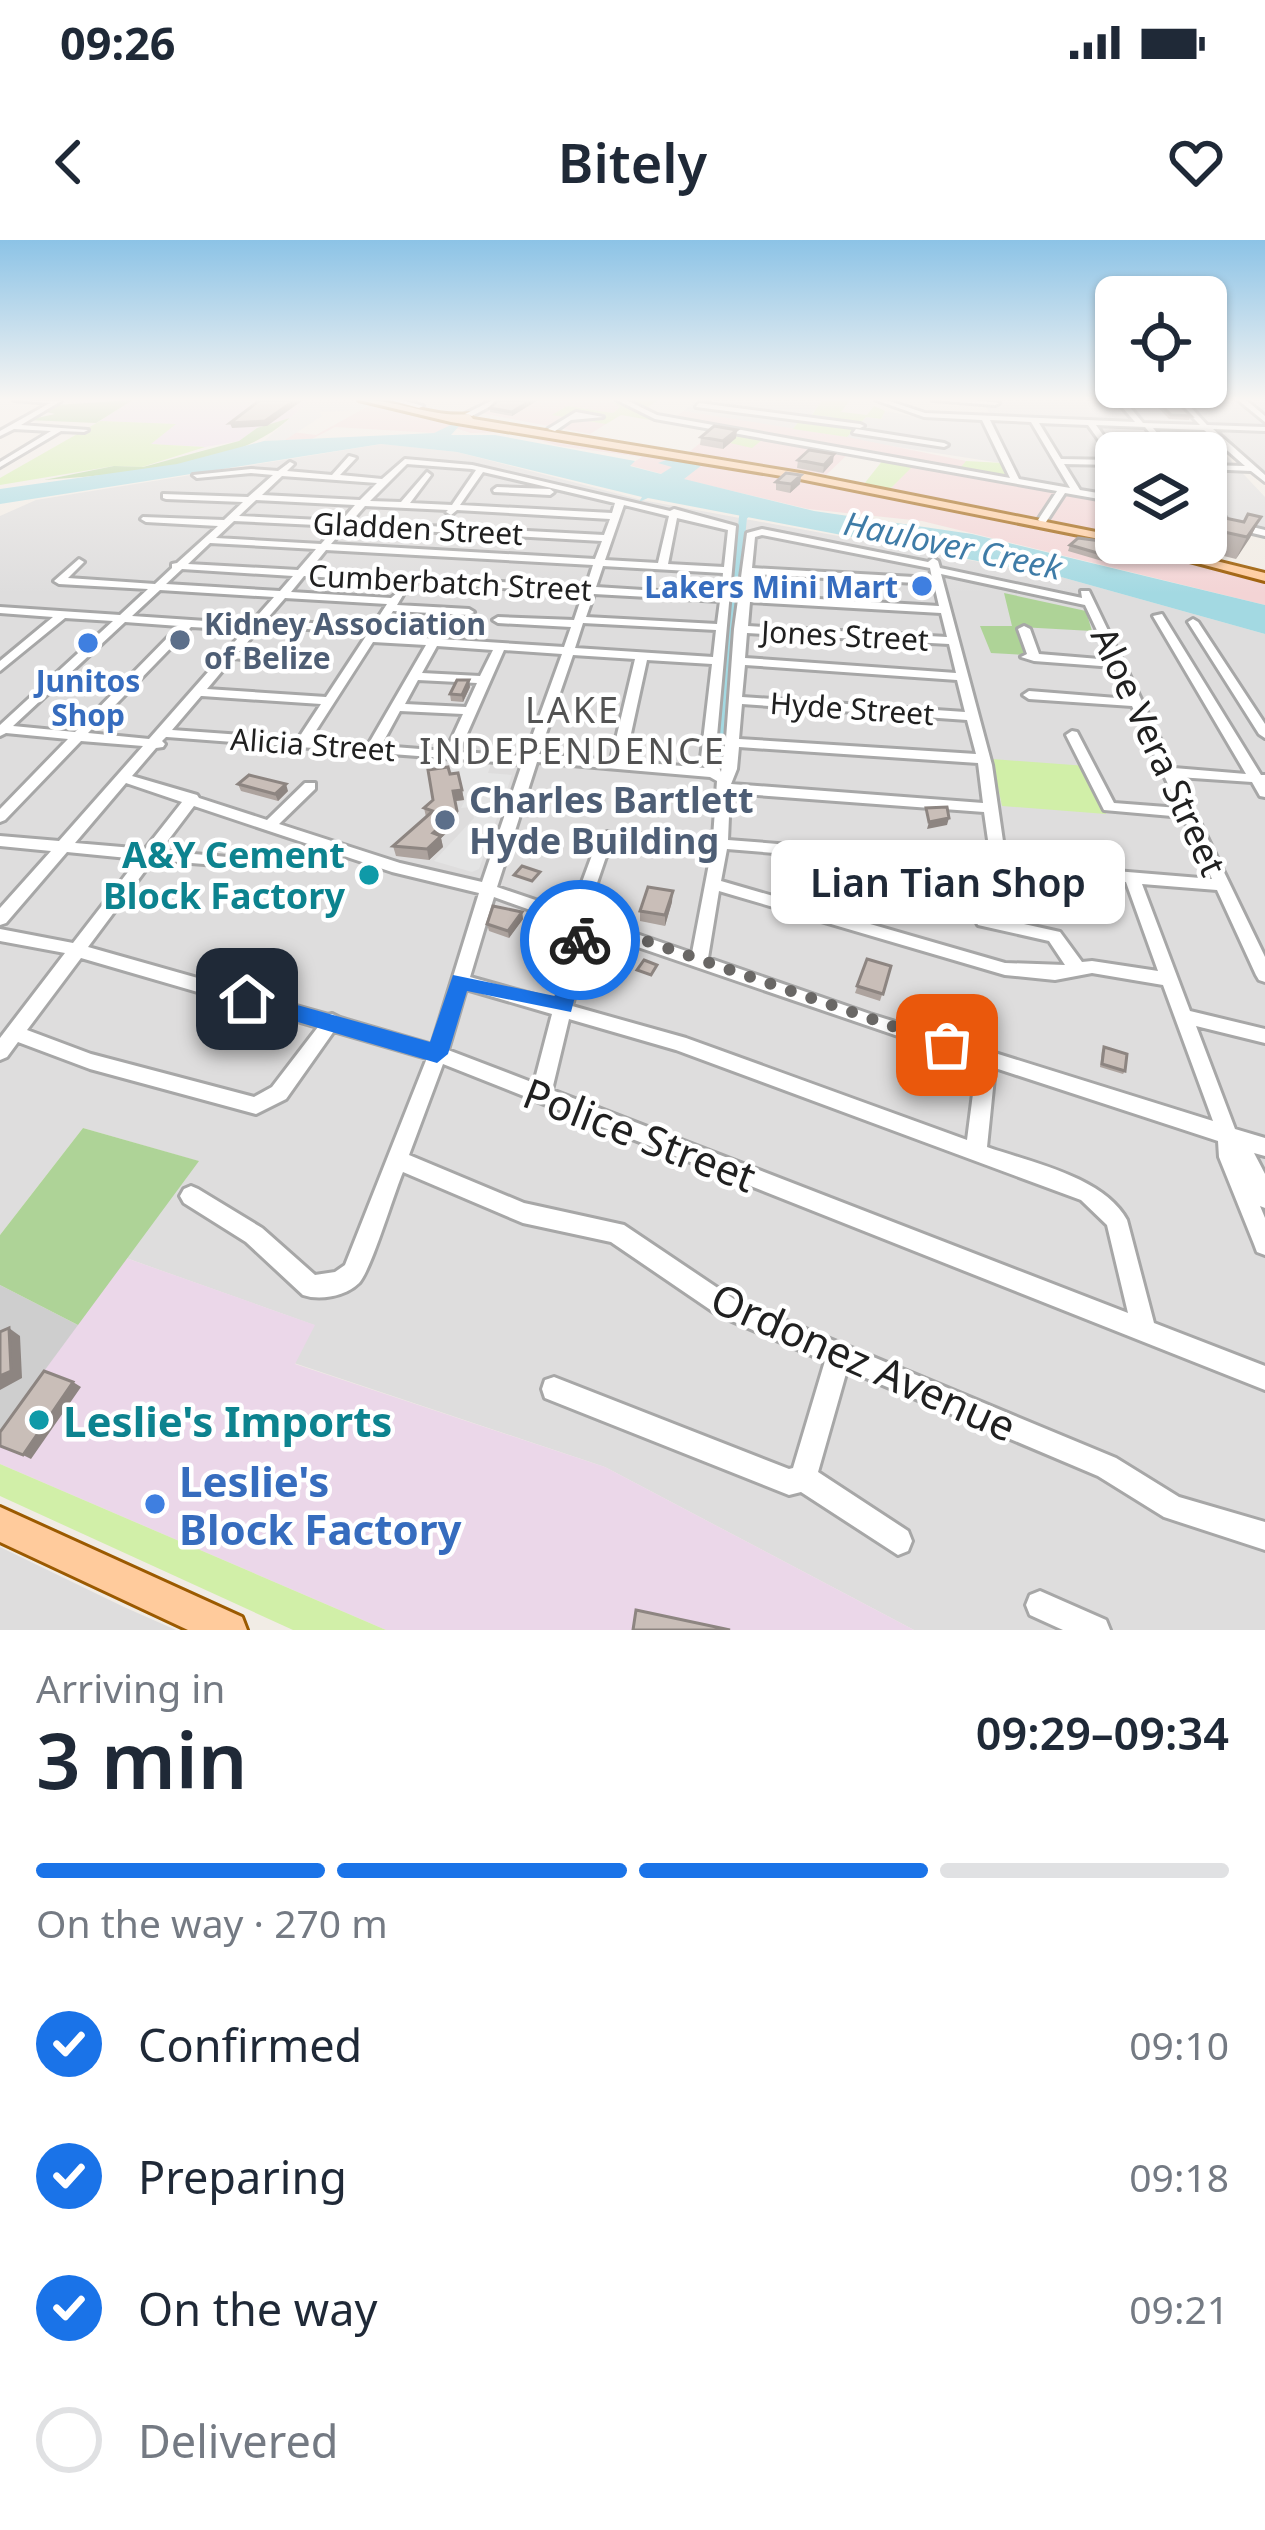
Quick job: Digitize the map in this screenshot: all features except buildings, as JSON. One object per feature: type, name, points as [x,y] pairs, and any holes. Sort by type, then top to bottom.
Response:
[{"type":"main road","points":[[744,465],[1095,534]]},
{"type":"main road","points":[[746,465],[1095,533]]},
{"type":"main road","points":[[1221,564],[1265,574]]},
{"type":"main road","points":[[1226,564],[1265,574]]},
{"type":"main road","points":[[0,1524],[230,1630]]},
{"type":"street","points":[[1,730],[289,465]]},
{"type":"street","points":[[333,478],[345,465]]},
{"type":"street","points":[[0,920],[399,465]]},
{"type":"street","points":[[434,465],[481,469],[731,526],[708,758],[721,780],[720,844],[699,962]]},
{"type":"street","points":[[932,465],[1095,495]]},
{"type":"street","points":[[1008,465],[1015,479]]},
{"type":"street","points":[[1061,465],[1076,491]]},
{"type":"street","points":[[302,743],[481,469]]},
{"type":"street","points":[[1227,470],[1259,475]]},
{"type":"street","points":[[404,505],[427,475]]},
{"type":"street","points":[[197,476],[382,481]]},
{"type":"street","points":[[1043,520],[1063,489]]},
{"type":"street","points":[[497,490],[581,491]]},
{"type":"street","points":[[166,496],[404,505],[557,519],[614,516]]},
{"type":"street","points":[[191,1196],[254,1235],[311,1287],[325,1288],[353,1273],[365,1253],[437,1054],[487,889],[620,500]]},
{"type":"street","points":[[662,566],[674,512]]},
{"type":"street","name":"Gladden Street","points":[[146,519],[606,538]]},
{"type":"street","points":[[1227,524],[1265,533]]},
{"type":"street","points":[[721,780],[730,769],[743,598],[754,531],[935,569]]},
{"type":"street","points":[[206,540],[726,570]]},
{"type":"street","points":[[806,558],[806,574]]},
{"type":"street","points":[[79,562],[58,581],[286,594],[469,612]]},
{"type":"street","name":"Cumberbatch Street","points":[[176,566],[724,598]]},
{"type":"street","points":[[746,571],[806,574],[935,569]]},
{"type":"street","points":[[935,569],[983,759],[999,866]]},
{"type":"street","name":"Aloe Vera Street","points":[[935,569],[1087,598],[1265,975]]},
{"type":"street","points":[[743,598],[945,610]]},
{"type":"street","points":[[2,612],[260,625],[433,643],[718,661]]},
{"type":"street","points":[[0,667],[62,615]]},
{"type":"street","points":[[1158,616],[1262,784]]},
{"type":"street","name":"Jones Street","points":[[498,620],[721,628]]},
{"type":"street","points":[[1193,622],[1265,734]]},
{"type":"street","points":[[0,817],[188,623]]},
{"type":"street","name":"Jones Street","points":[[740,629],[950,641]]},
{"type":"street","points":[[1024,629],[1031,658],[1117,664]]},
{"type":"street","points":[[373,748],[433,643]]},
{"type":"street","points":[[451,754],[500,646]]},
{"type":"street","points":[[233,655],[311,662]]},
{"type":"street","points":[[617,765],[642,656]]},
{"type":"street","points":[[738,661],[959,676]]},
{"type":"street","points":[[414,676],[484,680]]},
{"type":"street","points":[[202,692],[328,700]]},
{"type":"street","points":[[1029,695],[1136,703]]},
{"type":"street","points":[[1242,697],[1265,701]]},
{"type":"street","name":"Hyde Street","points":[[734,700],[970,716]]},
{"type":"street","points":[[397,707],[471,711]]},
{"type":"street","name":"Alicia Street","points":[[1,730],[302,743],[617,765],[992,808]]},
{"type":"street","points":[[1072,736],[1109,807],[1188,813]]},
{"type":"street","points":[[729,742],[983,759]]},
{"type":"street","points":[[1169,772],[1262,784]]},
{"type":"street","points":[[127,779],[397,868],[487,889],[582,919],[986,1058],[1265,1147]]},
{"type":"street","points":[[270,825],[310,786]]},
{"type":"street","points":[[0,1052],[192,798]]},
{"type":"street","points":[[541,1095],[582,919],[608,836],[1223,885]]},
{"type":"street","points":[[0,841],[250,864]]},
{"type":"street","points":[[1132,878],[1228,1136],[1229,1157],[1265,1244]]},
{"type":"street","points":[[713,884],[1006,969],[1107,968],[1172,980]]},
{"type":"street","points":[[984,921],[1054,936],[1078,970]]},
{"type":"street","name":"Police Street","points":[[0,935],[437,1054],[1265,1378]]},
{"type":"street","points":[[460,981],[563,1006],[1088,1193],[1116,1220],[1144,1330]]},
{"type":"street","points":[[1184,1016],[1265,1036]]},
{"type":"street","points":[[14,1033],[89,1061],[256,1106],[278,1093],[332,1022]]},
{"type":"street","points":[[976,1150],[986,1058]]},
{"type":"street","points":[[1228,1136],[1250,1163],[1265,1198]]},
{"type":"street","name":"Ordonez Avenue","points":[[398,1160],[523,1213],[616,1232],[726,1307],[1107,1467],[1173,1508],[1265,1537]]},
{"type":"street","points":[[803,1478],[839,1355]]},
{"type":"street","points":[[554,1389],[789,1482],[803,1478],[898,1541]]},
{"type":"street","points":[[1040,1605],[1096,1630]]},
{"type":"shaded area","points":[[253,465],[507,465],[642,500],[1061,577],[1265,634],[1265,1630],[914,1630],[605,1467],[294,1363],[314,1325],[126,1258],[198,1161],[83,1128],[0,1235],[0,516],[36,500]]},
{"type":"shaded area","points":[[629,465],[677,465],[662,474]]},
{"type":"shaded area","points":[[699,465],[710,465],[1053,528],[1095,538],[1095,563],[922,521],[808,509],[682,479]]},
{"type":"shaded area","points":[[762,465],[837,465],[825,476]]},
{"type":"shaded area","points":[[912,465],[1095,500],[1095,531],[890,489]]},
{"type":"shaded area","points":[[1002,465],[1095,465],[1095,491],[1007,475]]},
{"type":"shaded area","points":[[1227,465],[1235,465],[1265,497],[1265,528],[1227,520]]},
{"type":"shaded area","points":[[1098,564],[1200,564],[1265,580],[1265,605]]},
{"type":"shaded area","points":[[447,761],[491,764],[488,773],[512,775],[479,869],[472,872],[434,861],[474,818],[471,807],[461,808],[465,800]]},
{"type":"shaded area","points":[[126,1258],[315,1325],[295,1364],[605,1467],[914,1630],[386,1630],[0,1464],[0,1431]]},
{"type":"shaded area","points":[[0,1285],[78,1325],[0,1431]]},
{"type":"shaded area","points":[[0,1547],[124,1607],[176,1630],[0,1630]]},
{"type":"green space","points":[[23,465],[149,465],[0,485],[0,478]]},
{"type":"green space","points":[[184,465],[44,480],[114,466]]},
{"type":"green space","points":[[879,465],[913,466],[890,489],[864,484]]},
{"type":"green space","points":[[931,465],[1003,465],[1008,475],[1095,494]]},
{"type":"green space","points":[[1004,593],[1086,611],[1092,631],[1020,627],[1026,655],[991,653],[980,626],[1012,626]]},
{"type":"green space","points":[[992,759],[1087,766],[1106,814],[1002,806]]},
{"type":"green space","points":[[83,1128],[199,1161],[78,1325],[0,1285],[0,1235]]},
{"type":"green space","points":[[0,1464],[386,1630],[293,1630],[0,1496]]},
{"type":"water","points":[[171,465],[248,465],[0,504],[0,489]]},
{"type":"water","name":"Haulover Creek","points":[[510,465],[631,465],[661,474],[672,467],[665,465],[702,465],[684,479],[814,511],[972,534],[1265,605],[1265,634],[1061,577],[648,498],[639,502],[642,497]]},
{"type":"waterway","points":[[731,641],[743,517],[754,506]]},
{"type":"waterway","points":[[719,768],[731,638]]},
{"type":"way so far","points":[[580,940],[586,920],[947,1045]]},
{"type":"place","name":"Lakers Mini Mart","points":[[922,586]]},
{"type":"place","name":"Kidney Association of Belize","points":[[180,640]]},
{"type":"place","name":"Junitos Shop","points":[[88,643]]},
{"type":"place","name":"Charles Bartlett Hyde Building","points":[[445,820]]},
{"type":"place","name":"A&Y Cement Block Factory","points":[[369,875]]},
{"type":"place","name":"Lian Tian Shop","points":[[947,1045]]},
{"type":"place","name":"Leslie's Imports","points":[[39,1420]]},
{"type":"place","name":"Leslie's Block Factory","points":[[155,1504]]},
{"type":"district","name":"LAKE INDEPENDENCE","points":[[573,730]]},
{"type":"route","points":[[247,999],[437,1054],[460,981],[563,1006],[580,940]]}]
